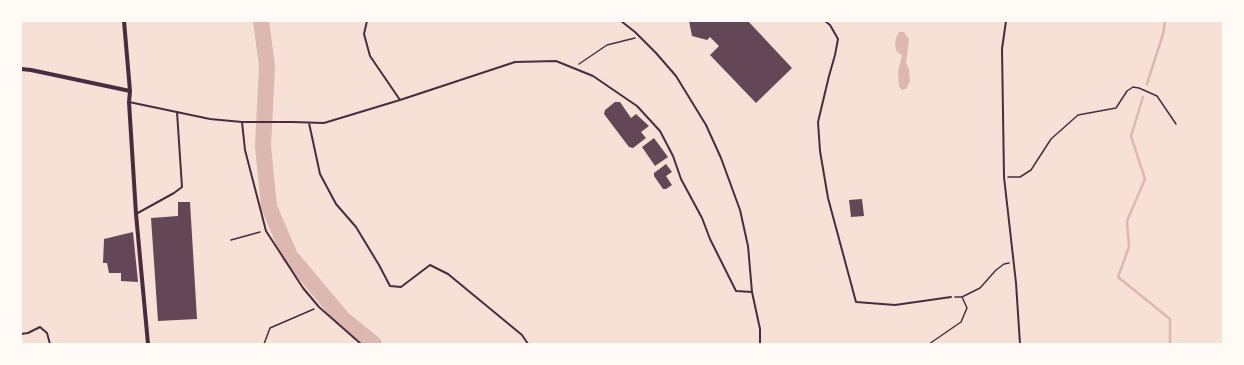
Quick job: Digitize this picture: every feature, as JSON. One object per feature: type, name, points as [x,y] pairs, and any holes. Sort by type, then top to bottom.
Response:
[{"type":"street","points":[[124,21],[130,91],[129,102],[136,214],[148,344]]},
{"type":"street","points":[[21,69],[130,91]]},
{"type":"lane","points":[[367,21],[364,34],[370,56],[400,100]]},
{"type":"lane","points":[[621,21],[656,52],[676,76],[706,125],[722,158],[740,210],[748,246],[752,292],[760,329],[760,344]]},
{"type":"lane","points":[[825,21],[830,25],[838,39],[818,122],[820,151],[828,198],[856,302],[895,305],[951,297]]},
{"type":"lane","points":[[1006,21],[1002,48],[1004,177],[1014,262],[1020,344]]},
{"type":"lane","points":[[129,102],[210,119],[242,122],[324,123],[400,100],[515,62],[556,61],[593,76],[637,106],[660,131],[673,156],[681,179],[702,218],[710,239],[736,291],[752,292]]},
{"type":"lane","points":[[136,214],[182,187],[177,112]]},
{"type":"lane","points":[[242,122],[245,150],[266,231],[303,288],[319,307],[361,344]]},
{"type":"lane","points":[[309,123],[320,174],[336,204],[356,227],[390,286],[401,287],[430,265],[448,274],[522,335],[528,344]]},
{"type":"lane","points":[[21,334],[28,333],[40,327],[48,332],[50,344]]},
{"type":"path","points":[[571,67],[583,62],[607,46],[640,37]]},
{"type":"path","points":[[1004,177],[1020,177],[1031,170],[1051,140],[1078,115],[1116,108],[1127,91],[1133,87],[1157,96],[1176,124]]},
{"type":"path","points":[[231,240],[266,231]]},
{"type":"path","points":[[951,297],[962,297],[980,288],[996,270],[1004,264],[1014,262]]},
{"type":"path","points":[[929,344],[961,322],[967,308],[962,297]]},
{"type":"path","points":[[264,344],[270,328],[319,307]]},
{"type":"shaded area","points":[[899,32],[904,32],[909,39],[906,63],[909,69],[910,81],[906,89],[902,90],[899,86],[898,72],[902,55],[897,52],[895,45]]},
{"type":"building","points":[[689,21],[748,21],[792,68],[756,103],[710,55],[719,46],[710,37],[707,40],[692,36]]},
{"type":"building","points":[[615,102],[620,102],[631,118],[636,114],[649,126],[641,132],[646,138],[633,148],[629,147],[604,114],[605,110]]},
{"type":"building","points":[[654,138],[668,157],[655,166],[642,147]]},
{"type":"building","points":[[666,164],[672,172],[666,176],[672,185],[666,189],[663,189],[654,176],[654,173]]},
{"type":"building","points":[[862,199],[864,216],[851,217],[849,200]]},
{"type":"building","points":[[178,202],[190,202],[197,319],[158,321],[151,218],[178,216]]},
{"type":"building","points":[[133,232],[138,282],[121,281],[121,273],[109,273],[107,263],[103,263],[104,239]]},
{"type":"waterway","points":[[261,21],[267,66],[263,146],[269,207],[290,256],[343,319],[374,344]]},
{"type":"waterway","points":[[1147,84],[1163,34],[1165,21]]},
{"type":"waterway","points":[[1143,97],[1131,136],[1145,179],[1127,221],[1129,247],[1118,277],[1170,319],[1170,344]]}]
